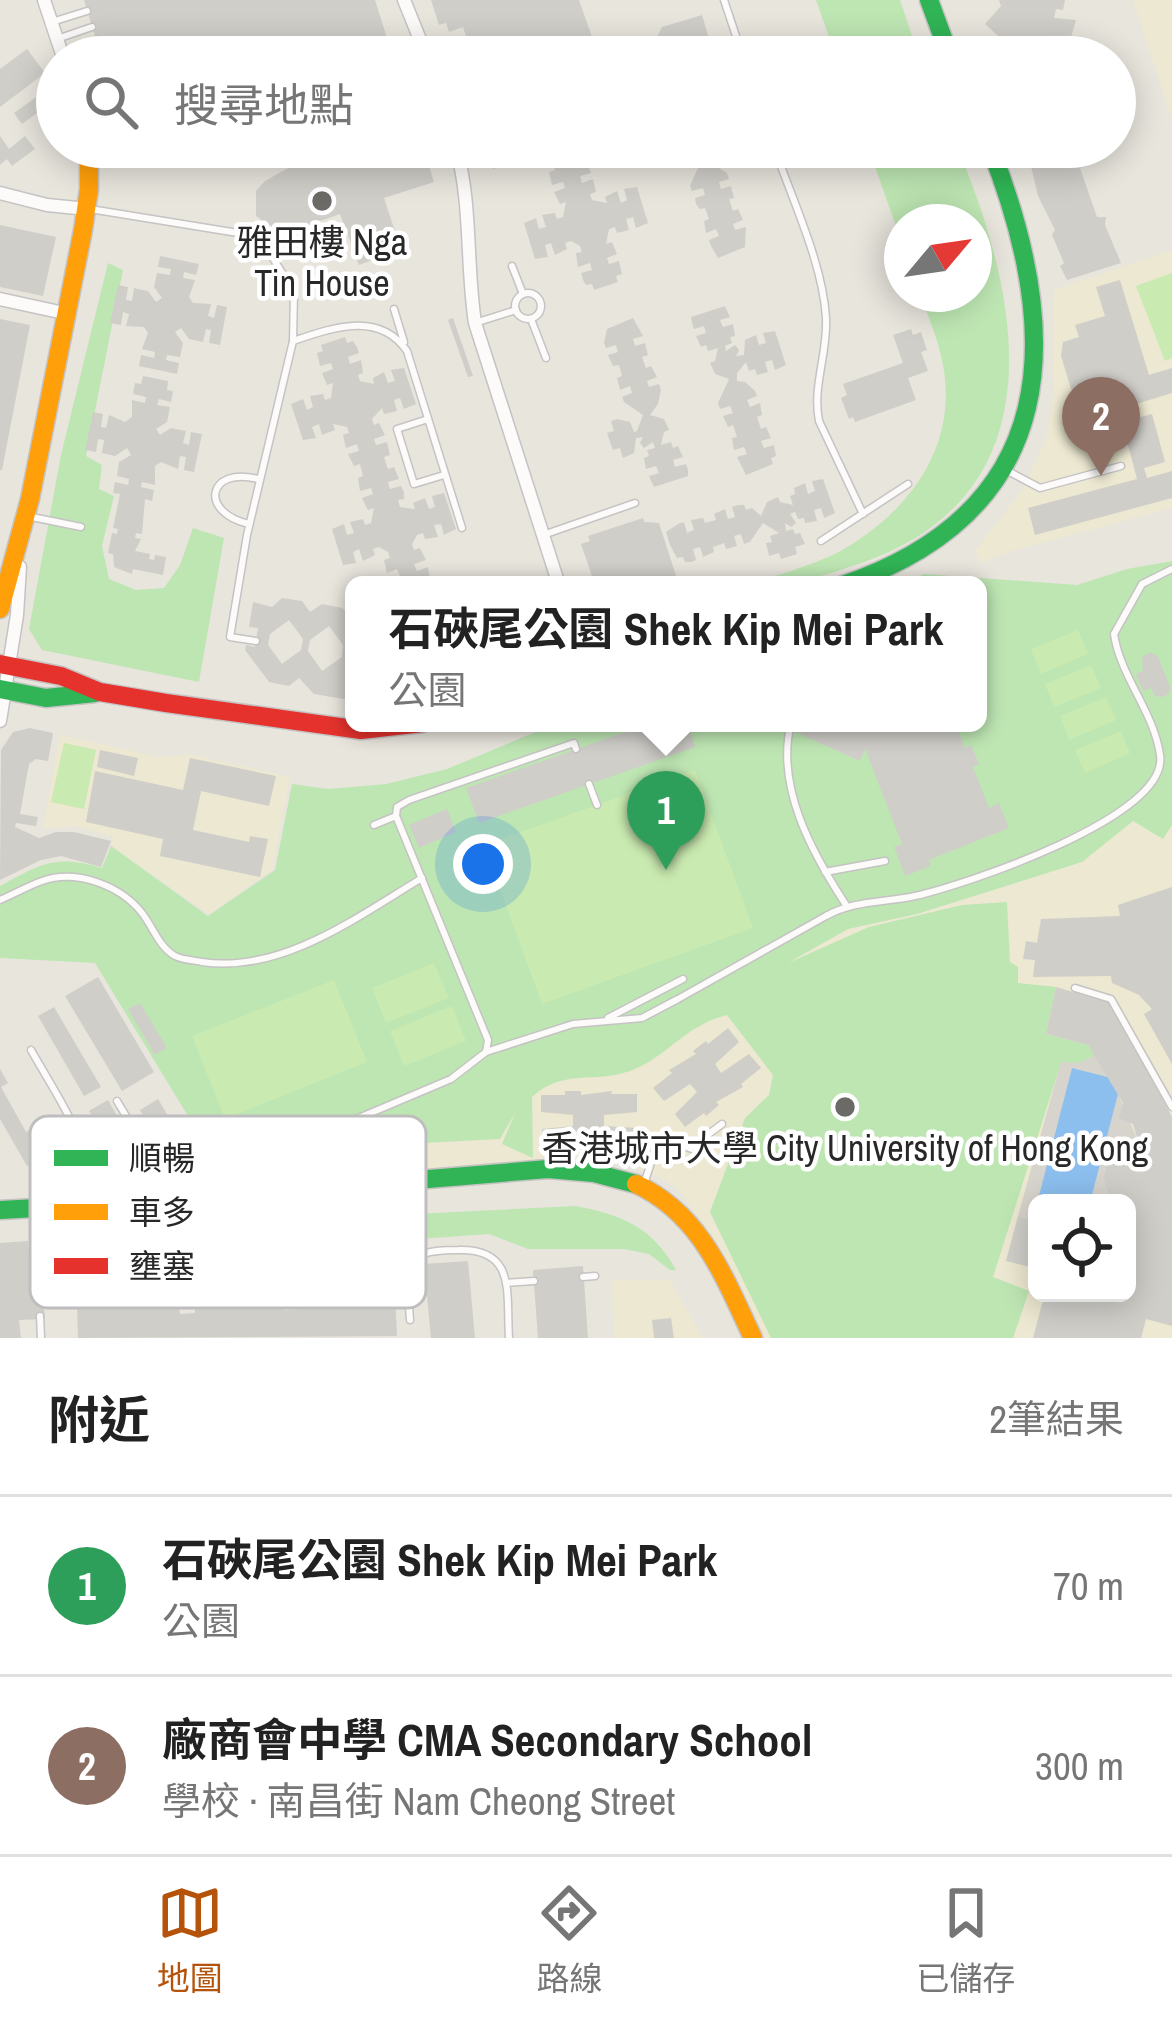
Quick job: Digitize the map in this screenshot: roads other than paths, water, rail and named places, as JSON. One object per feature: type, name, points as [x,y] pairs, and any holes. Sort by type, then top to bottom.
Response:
[{"type":"street","points":[[44,0],[56,36]]},
{"type":"street","points":[[404,0],[419,36]]},
{"type":"street","points":[[929,0],[942,36]]},
{"type":"street","points":[[0,609],[29,516],[87,208],[88,168]]},
{"type":"street","points":[[462,168],[475,323],[556,576]]},
{"type":"street","points":[[864,576],[924,551],[974,508],[1003,469],[1025,418],[1034,382],[1036,327],[1021,226],[998,168]]},
{"type":"street","points":[[0,193],[47,205],[87,208]]},
{"type":"street","points":[[0,299],[64,313]]},
{"type":"street","points":[[0,721],[4,665],[17,615],[21,552]]},
{"type":"street","points":[[4,665],[61,676],[100,692],[345,728]]},
{"type":"street","points":[[3,690],[57,698],[100,692]]},
{"type":"street","points":[[426,1180],[548,1169],[596,1171],[644,1184],[694,1225],[753,1338]]},
{"type":"street","points":[[0,1210],[30,1209]]},
{"type":"lane","points":[[724,0],[736,36]]},
{"type":"lane","points":[[51,22],[87,10]]},
{"type":"lane","points":[[66,36],[92,27]]},
{"type":"lane","points":[[781,168],[823,295],[826,338],[819,421],[863,514]]},
{"type":"lane","points":[[87,208],[215,226],[256,243],[281,267],[294,292],[293,341],[250,524],[230,637],[256,641]]},
{"type":"lane","points":[[512,266],[523,294]]},
{"type":"lane","points":[[532,293],[541,302],[539,314],[531,319],[516,310],[523,294],[532,293]]},
{"type":"lane","points":[[394,309],[463,528]]},
{"type":"lane","points":[[475,323],[516,310]]},
{"type":"lane","points":[[531,319],[546,358]]},
{"type":"lane","points":[[293,341],[356,325],[393,334],[407,351]]},
{"type":"lane","points":[[428,419],[397,429],[414,484],[444,475]]},
{"type":"lane","points":[[1003,469],[1040,488],[1121,466]]},
{"type":"lane","points":[[250,524],[225,517],[215,494],[234,475],[260,479]]},
{"type":"lane","points":[[821,541],[908,484]]},
{"type":"lane","points":[[543,535],[635,503]]},
{"type":"lane","points":[[29,516],[80,527]]},
{"type":"lane","points":[[363,1116],[451,1079],[486,1052],[573,1024],[641,1018],[846,905],[916,896],[1060,845],[1122,813],[1154,782],[1161,756],[1114,634],[1142,584],[1172,569]]},
{"type":"lane","points":[[789,732],[786,745],[799,820],[846,905]]},
{"type":"lane","points":[[486,1052],[488,1040],[395,816],[397,807],[574,743],[576,749]]},
{"type":"lane","points":[[589,784],[596,805]]},
{"type":"lane","points":[[374,825],[395,816]]},
{"type":"lane","points":[[825,872],[885,861]]},
{"type":"lane","points":[[0,900],[45,879],[78,878],[105,885],[142,913],[177,958],[228,966],[341,928],[422,878]]},
{"type":"lane","points":[[605,1019],[683,979]]},
{"type":"lane","points":[[1075,988],[1112,999],[1172,1107]]},
{"type":"lane","points":[[31,1050],[68,1116]]},
{"type":"lane","points":[[117,1101],[125,1116]]},
{"type":"lane","points":[[644,1184],[659,1138],[694,1150],[722,1124]]},
{"type":"lane","points":[[426,1253],[479,1249],[497,1260],[506,1283],[509,1338]]},
{"type":"lane","points":[[584,1277],[595,1276]]},
{"type":"lane","points":[[506,1283],[534,1281]]},
{"type":"lane","points":[[409,1308],[410,1320]]},
{"type":"lane","points":[[40,1316],[41,1338]]},
{"type":"water","points":[[1072,1068],[1108,1077],[1118,1094],[1092,1194],[1039,1194]]},
{"type":"place","name":"雅田樓 Nga Tin House","points":[[322,201]]},
{"type":"place","name":"廠商會中學 CMA Secondary School","points":[[1101,476]]},
{"type":"place","name":"石硤尾公園 Shek Kip Mei Park","points":[[666,870]]},
{"type":"place","name":"香港城市大學 City University of Hong Kong","points":[[845,1107]]}]
